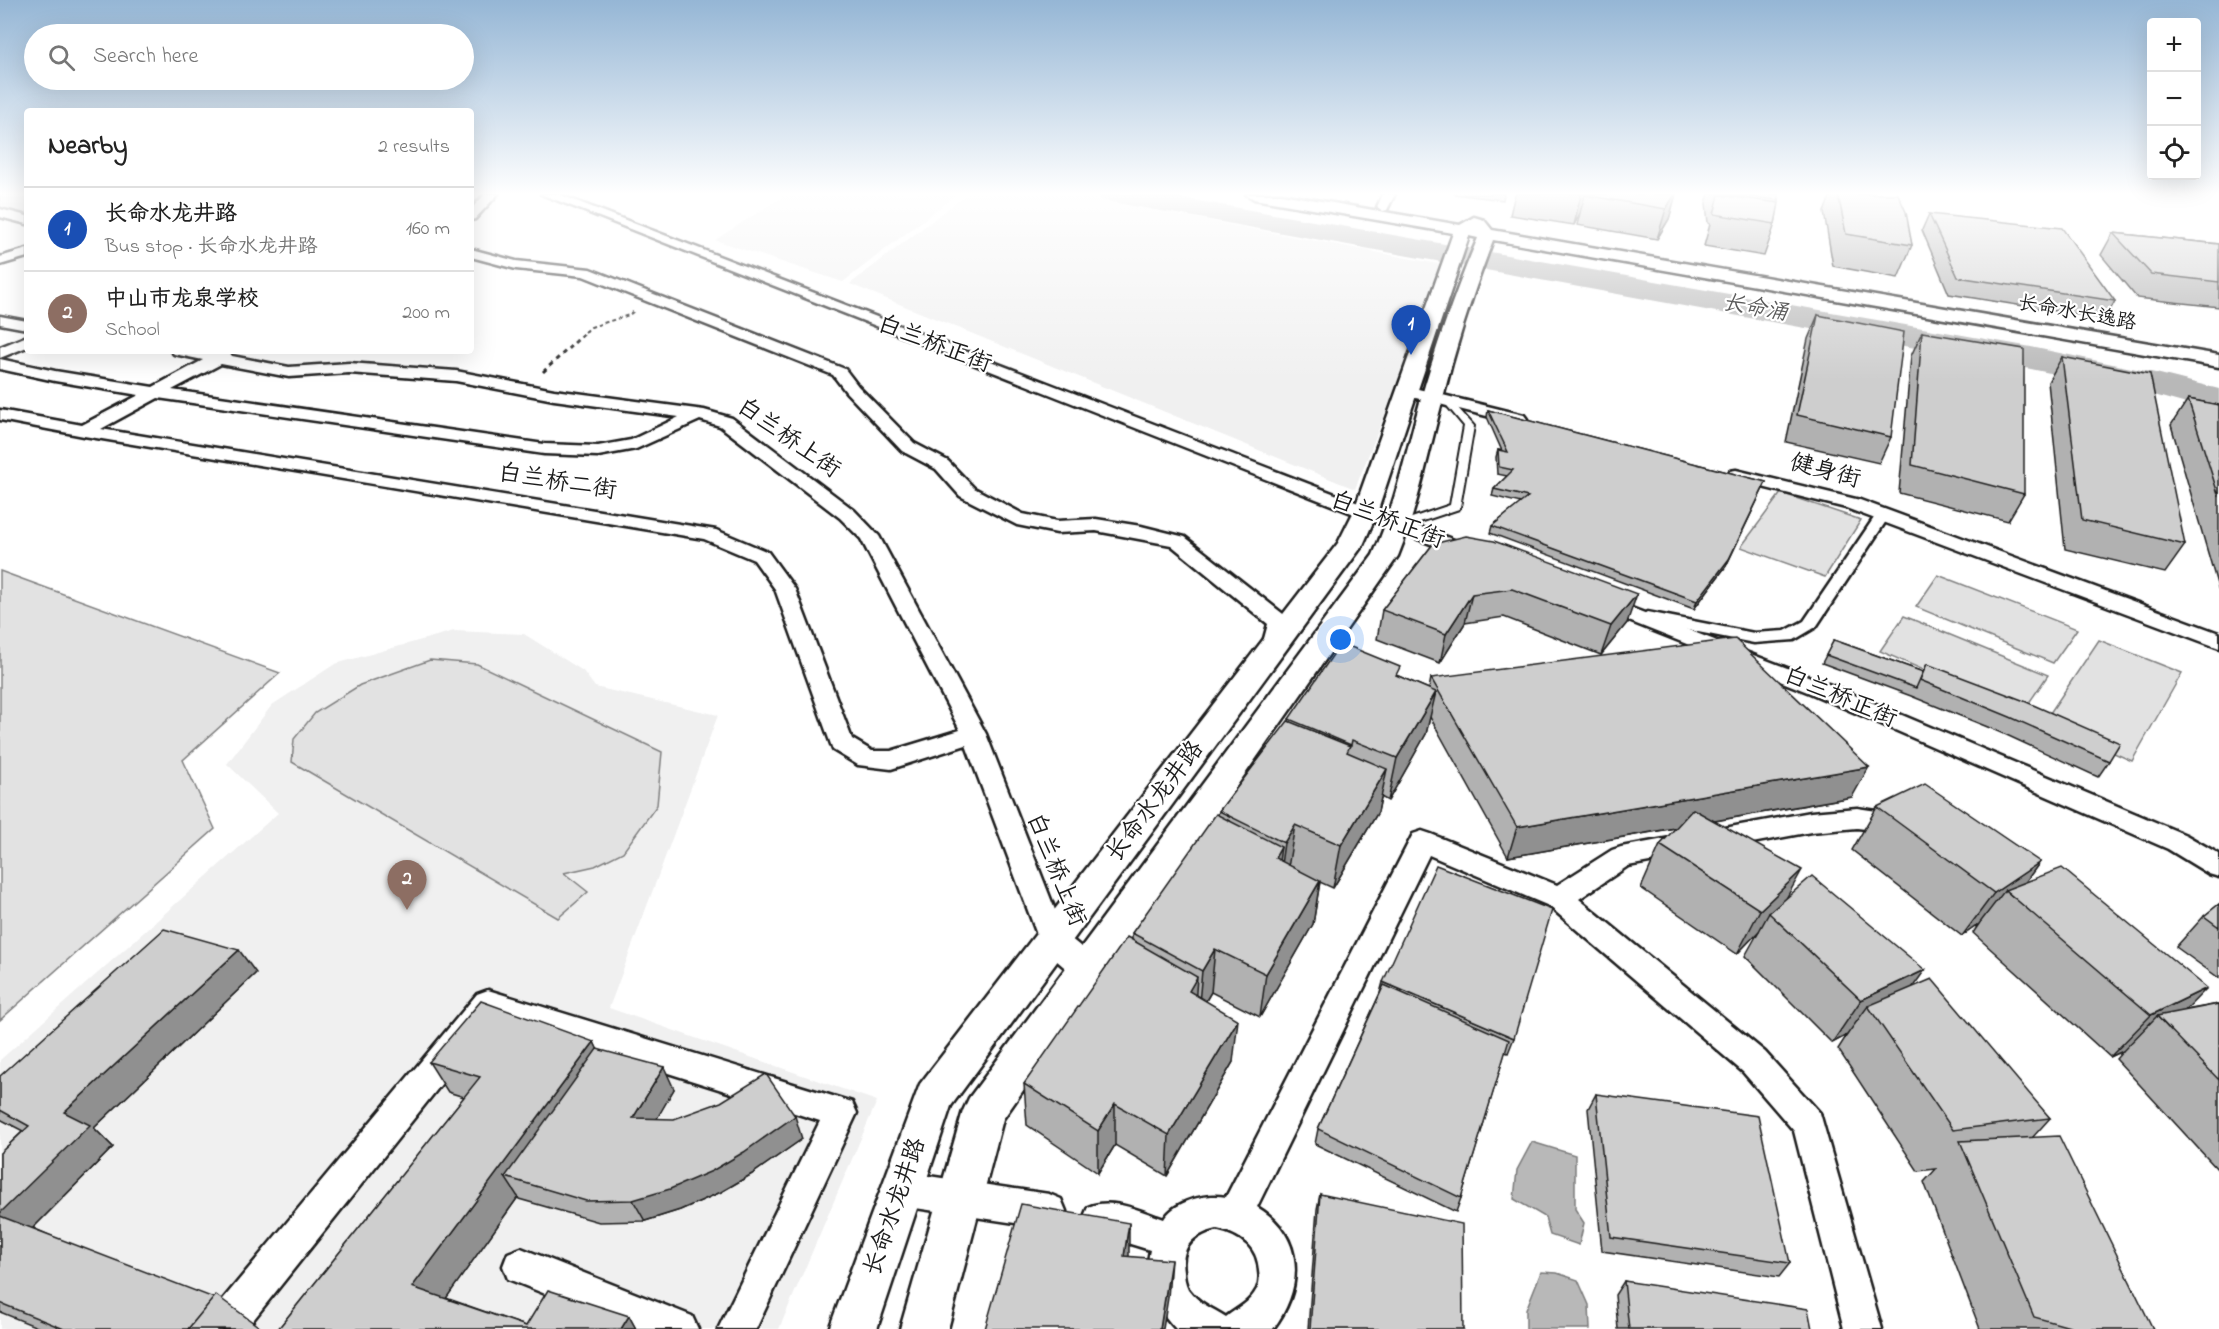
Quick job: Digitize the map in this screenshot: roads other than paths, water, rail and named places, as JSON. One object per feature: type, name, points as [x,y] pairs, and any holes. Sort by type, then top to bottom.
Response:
[{"type":"street","points":[[0,261],[17,256]]},
{"type":"street","points":[[482,256],[516,265],[585,272],[839,372],[852,390],[908,447],[942,465],[967,492],[1017,519],[1057,527],[1096,525],[1178,541],[1279,622],[1273,646]]},
{"type":"street","name":"白兰桥正街","points":[[706,256],[1485,558]]},
{"type":"street","name":"长命水龙井路","points":[[924,1329],[984,1111],[1385,556],[1398,526],[1429,397],[1448,269],[1453,256]]},
{"type":"street","name":"长命水龙井路","points":[[854,1329],[934,1097],[1350,545],[1365,513],[1429,397],[1478,256]]},
{"type":"street","name":"长命水长逸路","points":[[1636,256],[2219,361]]},
{"type":"street","name":"长命水长逸路","points":[[1651,256],[2219,350]]},
{"type":"street","points":[[0,321],[24,325]]},
{"type":"street","points":[[0,353],[24,342]]},
{"type":"street","points":[[84,432],[227,354]]},
{"type":"street","name":"白兰桥上街","points":[[227,354],[288,372],[349,368],[456,376],[525,389],[698,414],[726,422],[847,514],[869,536],[974,734],[1052,940],[1087,969]]},
{"type":"street","points":[[0,364],[55,376],[259,409],[544,449],[598,451],[636,444],[698,414]]},
{"type":"street","points":[[1429,397],[1540,425]]},
{"type":"street","name":"白兰桥二街","points":[[0,415],[84,432],[709,534],[761,556],[785,590],[842,744],[867,759],[891,760],[974,734]]},
{"type":"street","name":"健身街","points":[[1714,469],[1853,504],[2219,641]]},
{"type":"street","points":[[1638,615],[1754,638],[1788,636],[1810,624],[1883,516]]},
{"type":"street","name":"白兰桥正街","points":[[1583,595],[1818,688],[2177,842],[2219,867]]},
{"type":"street","points":[[1558,898],[1621,857],[1800,824],[1857,818],[1905,823],[1925,831]]},
{"type":"street","points":[[1235,1215],[1422,841],[1558,898],[1754,1062],[1808,1124],[1863,1329]]},
{"type":"street","points":[[232,1317],[488,1003],[841,1113],[737,1329]]},
{"type":"street","points":[[902,1189],[1119,1222],[1171,1239]]},
{"type":"street","points":[[1212,1329],[1196,1324],[1181,1311],[1170,1295],[1164,1275],[1164,1257],[1171,1239],[1182,1225],[1198,1215],[1216,1212],[1235,1215],[1252,1224],[1266,1237],[1275,1255],[1279,1275],[1276,1294],[1267,1311],[1253,1323],[1239,1329]]},
{"type":"street","points":[[521,1266],[679,1329]]},
{"type":"lane","points":[[1398,526],[1455,507],[1469,426],[1429,397]]},
{"type":"waterway","name":"长命涌","points":[[1459,256],[2031,358],[2160,385],[2219,401]]},
{"type":"place","name":"长命水龙井路","points":[[1411,355]]},
{"type":"place","name":"中山市龙泉学校","points":[[407,910]]}]
